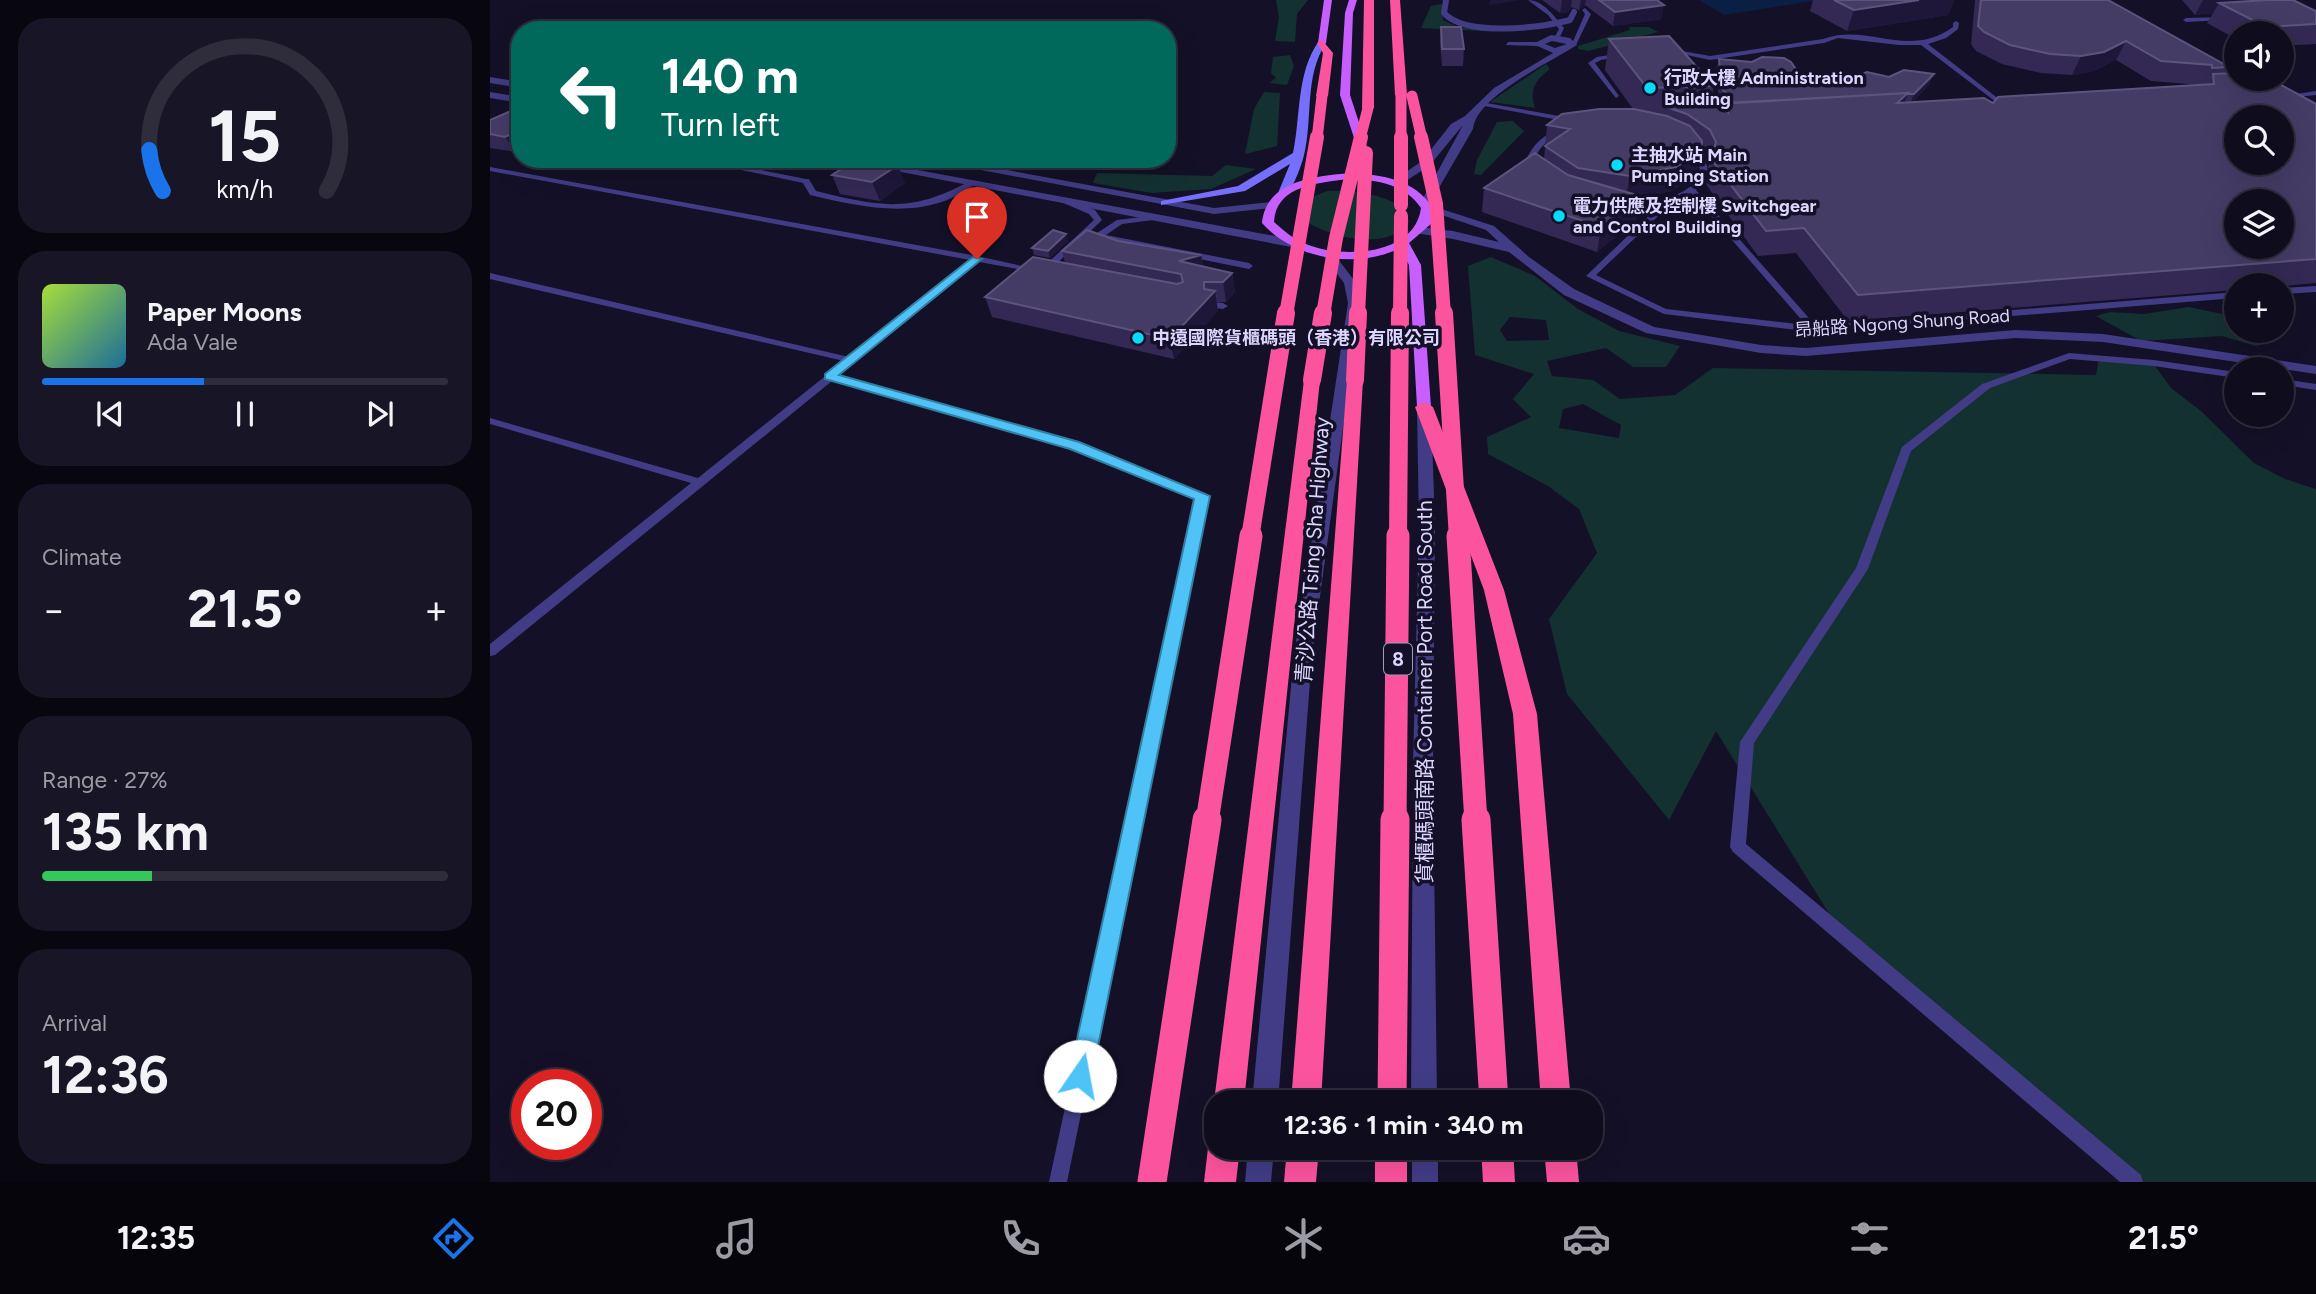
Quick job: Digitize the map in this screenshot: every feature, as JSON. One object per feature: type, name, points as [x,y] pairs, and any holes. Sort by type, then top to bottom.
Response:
[{"type":"highway","name":"青沙公路 Tsing Sha Highway","points":[[1307,1090],[1354,380],[1368,108],[1369,0]]},
{"type":"highway","name":"8","points":[[1392,1090],[1401,383],[1400,52],[1395,0]]},
{"type":"highway","points":[[1152,1182],[1277,363],[1313,167],[1328,53],[1322,43]]},
{"type":"highway","points":[[1400,52],[1436,204],[1493,1090]]},
{"type":"highway","points":[[1230,1090],[1312,380],[1336,238],[1368,108]]},
{"type":"highway","points":[[1424,407],[1493,590],[1525,714],[1555,1090]]},
{"type":"highway","points":[[1220,1182],[1223,1160]]},
{"type":"highway","points":[[1300,1182],[1302,1160]]},
{"type":"highway","points":[[1391,1160],[1391,1182]]},
{"type":"highway","points":[[1498,1160],[1499,1182]]},
{"type":"highway","points":[[1561,1160],[1563,1182]]},
{"type":"main road","points":[[1284,193],[1299,154],[1312,53],[1322,43],[1328,0]]},
{"type":"main road","points":[[1353,0],[1349,13],[1345,95],[1352,121],[1377,178]]},
{"type":"main road","points":[[1165,202],[1241,189],[1299,154]]},
{"type":"main road","points":[[1326,178],[1377,178],[1415,192],[1426,206],[1428,216],[1419,231],[1403,243],[1364,253],[1328,254],[1291,243],[1268,223],[1270,205],[1284,193],[1326,178]]},
{"type":"main road","name":"貨櫃碼頭南路 Container Port Road South","points":[[1403,243],[1415,265],[1424,407]]},
{"type":"street","points":[[1539,64],[1542,55],[1539,46],[1541,40],[1567,40],[1569,48]]},
{"type":"street","points":[[1539,46],[1569,48]]},
{"type":"street","points":[[1396,183],[1426,163],[1455,126],[1469,118],[1481,104],[1539,64],[1569,48]]},
{"type":"street","points":[[490,80],[511,84]]},
{"type":"street","points":[[490,95],[511,98]]},
{"type":"street","points":[[1426,206],[1468,129],[1469,118]]},
{"type":"street","points":[[887,168],[1291,243]]},
{"type":"street","points":[[978,168],[1214,211],[1270,205]]},
{"type":"street","name":"昂船路 Ngong Shung Road","points":[[1426,206],[1490,228],[1512,249],[1569,292],[1651,330],[1761,349],[1806,352],[2015,334],[2103,338],[2316,370]]},
{"type":"street","name":"昂船路 Ngong Shung Road","points":[[1419,231],[1452,235],[1512,249]]},
{"type":"street","points":[[1266,1090],[1303,655],[1354,303],[1350,283],[1328,254]]},
{"type":"street","name":"貨櫃碼頭南路 Container Port Road South","points":[[1424,407],[1427,524],[1423,766],[1424,1090]]},
{"type":"street","points":[[1258,1182],[1260,1160]]},
{"type":"street","points":[[1424,1160],[1425,1182]]},
{"type":"lane","points":[[1446,0],[1446,16],[1472,25],[1543,27],[1570,20],[1574,12]]},
{"type":"lane","points":[[1531,0],[1562,29],[1557,38]]},
{"type":"lane","points":[[1569,48],[1588,14],[1585,10]]},
{"type":"lane","points":[[2186,20],[2238,17]]},
{"type":"lane","points":[[1656,52],[1668,51],[1710,58],[1824,41],[1837,36],[1921,43],[1949,35],[1956,28],[1956,23]]},
{"type":"lane","points":[[1921,43],[2002,104]]},
{"type":"lane","points":[[1508,44],[1539,46]]},
{"type":"lane","points":[[1668,51],[1676,60]]},
{"type":"lane","points":[[1616,96],[1591,63],[1610,55],[1633,54]]},
{"type":"lane","points":[[2279,96],[2316,93]]},
{"type":"lane","points":[[1989,105],[2016,103]]},
{"type":"lane","points":[[1481,104],[1615,125],[1664,134],[1698,155],[1704,167],[1703,179],[1692,190],[1671,199],[1642,204],[1611,204],[1580,198],[1554,188],[1537,176],[1529,163],[1531,149],[1543,138],[1562,130],[1615,125],[1669,125]]},
{"type":"lane","points":[[739,168],[806,181],[813,193],[887,209],[925,206],[971,184]]},
{"type":"lane","points":[[490,169],[1049,273],[1120,222],[1158,217]]},
{"type":"lane","points":[[1692,190],[1814,329]]},
{"type":"lane","points":[[1671,199],[1590,276],[1664,311],[1814,329],[2224,296]]},
{"type":"lane","points":[[1049,273],[1098,220],[1096,216],[1064,200]]},
{"type":"lane","points":[[1087,234],[1249,266]]},
{"type":"lane","points":[[490,651],[977,259]]},
{"type":"lane","points":[[490,276],[851,359]]},
{"type":"lane","points":[[2294,290],[2316,289]]},
{"type":"lane","points":[[2134,1182],[1738,847],[1747,741],[1862,569],[1906,449],[1986,386],[2069,356],[2154,363],[2224,373]]},
{"type":"lane","points":[[830,377],[1074,446],[1202,496],[1058,1182]]},
{"type":"lane","points":[[2294,384],[2316,387]]},
{"type":"lane","points":[[490,421],[699,482]]},
{"type":"green space","points":[[1276,0],[1308,0],[1297,14],[1295,42],[1275,41],[1279,17]]},
{"type":"green space","points":[[1442,4],[1443,20],[1458,27],[1502,32],[1421,28],[1431,6]]},
{"type":"green space","points":[[1629,27],[1649,27],[1658,32],[1589,51],[1578,49],[1578,46],[1630,30]]},
{"type":"green space","points":[[1290,55],[1294,66],[1287,85],[1269,83],[1276,78],[1271,73],[1273,57]]},
{"type":"green space","points":[[1546,64],[1550,69],[1540,77],[1533,90],[1535,108],[1490,102]]},
{"type":"green space","points":[[1264,92],[1280,93],[1277,146],[1245,154],[1254,109]]},
{"type":"green space","points":[[1513,121],[1524,131],[1481,175],[1474,174],[1477,160],[1497,122]]},
{"type":"green space","points":[[1226,165],[1256,169],[1211,189],[1152,193],[1093,183],[1097,173],[1212,176]]},
{"type":"green space","points":[[1327,191],[1357,192],[1388,200],[1406,210],[1409,222],[1399,232],[1386,237],[1354,238],[1322,229],[1297,215],[1300,202]]},
{"type":"green space","points":[[1491,257],[1535,276],[1578,309],[1619,331],[1680,346],[1666,367],[1633,367],[1606,348],[1547,361],[1552,376],[1593,380],[1620,399],[1675,395],[1713,368],[2096,375],[2099,356],[2153,363],[2171,388],[2201,411],[2254,463],[2285,479],[2316,489],[2316,1182],[2143,1182],[1833,920],[1716,731],[1669,820],[1567,694],[1549,619],[1597,553],[1579,509],[1548,486],[1488,454],[1487,437],[1531,417],[1513,399],[1534,374],[1475,355],[1468,266]],"holes":[[[1510,317],[1546,320],[1549,340],[1507,341],[1500,330]],[[1583,404],[1621,425],[1619,438],[1559,428],[1563,409]]]},
{"type":"green space","points":[[2189,307],[2224,314],[2224,337],[2141,341],[2096,316],[2110,312],[2144,314]]},
{"type":"water","points":[[1699,0],[1820,0],[1724,15]]},
{"type":"building","points":[[1599,0],[1657,0],[1664,5],[1615,12]]},
{"type":"building","points":[[1834,0],[1919,0],[1854,10]]},
{"type":"building","points":[[1981,0],[2108,0],[2224,64],[2224,67],[2161,61],[2126,41],[2104,52],[2081,56],[2050,54],[2010,45],[1978,26]]},
{"type":"building","points":[[2293,0],[2316,11],[2316,24],[2294,25],[2294,21],[2254,21],[2219,3]]},
{"type":"building","points":[[1441,27],[1461,27],[1464,49],[1442,49]]},
{"type":"building","points":[[1669,36],[1714,86],[1647,88],[1609,39]]},
{"type":"building","points":[[1762,57],[1784,58],[1791,62],[1804,81],[1825,74],[1850,78],[1867,72],[1889,77],[1904,70],[1934,74],[1914,94],[1735,103],[1722,89],[1719,59],[1752,62]]},
{"type":"building","points":[[2213,74],[2224,74],[2224,91],[2292,91],[2316,104],[2316,259],[1858,295],[1804,228],[1766,231],[1711,159],[1716,142],[1710,130],[1687,114],[1666,107],[1720,104],[1728,112],[1727,103],[1908,93],[1897,103],[1984,98],[1993,103],[1998,97],[2214,84]]},
{"type":"building","points":[[1599,109],[1634,109],[1667,116],[1690,126],[1702,141],[1701,152],[1676,167],[1630,176],[1578,168],[1545,146],[1570,129],[1547,125],[1562,114]]},
{"type":"building","points":[[511,111],[511,134],[505,137],[490,134],[490,120]]},
{"type":"building","points":[[1535,153],[1568,175],[1640,196],[1601,227],[1484,188]]},
{"type":"building","points":[[843,168],[893,168],[872,182],[832,175]]},
{"type":"building","points":[[1053,230],[1066,234],[1048,251],[1032,248]]},
{"type":"building","points":[[1087,230],[1118,241],[1201,255],[1179,261],[1232,273],[1223,282],[1204,282],[1204,289],[1215,291],[1170,339],[985,297],[1033,257],[1177,284],[1183,282],[1181,274],[1062,251]]},
{"type":"place","name":"行政大樓 Administration Building","points":[[1650,88]]},
{"type":"place","name":"主抽水站 Main Pumping Station","points":[[1617,165]]},
{"type":"place","name":"電力供應及控制樓 Switchgear and Control Building","points":[[1559,216]]},
{"type":"place","name":"中遠國際貨櫃碼頭（香港）有限公司","points":[[1138,338]]},
{"type":"route","points":[[977,259],[830,377],[1074,446],[1202,496],[1080,1076]]}]
